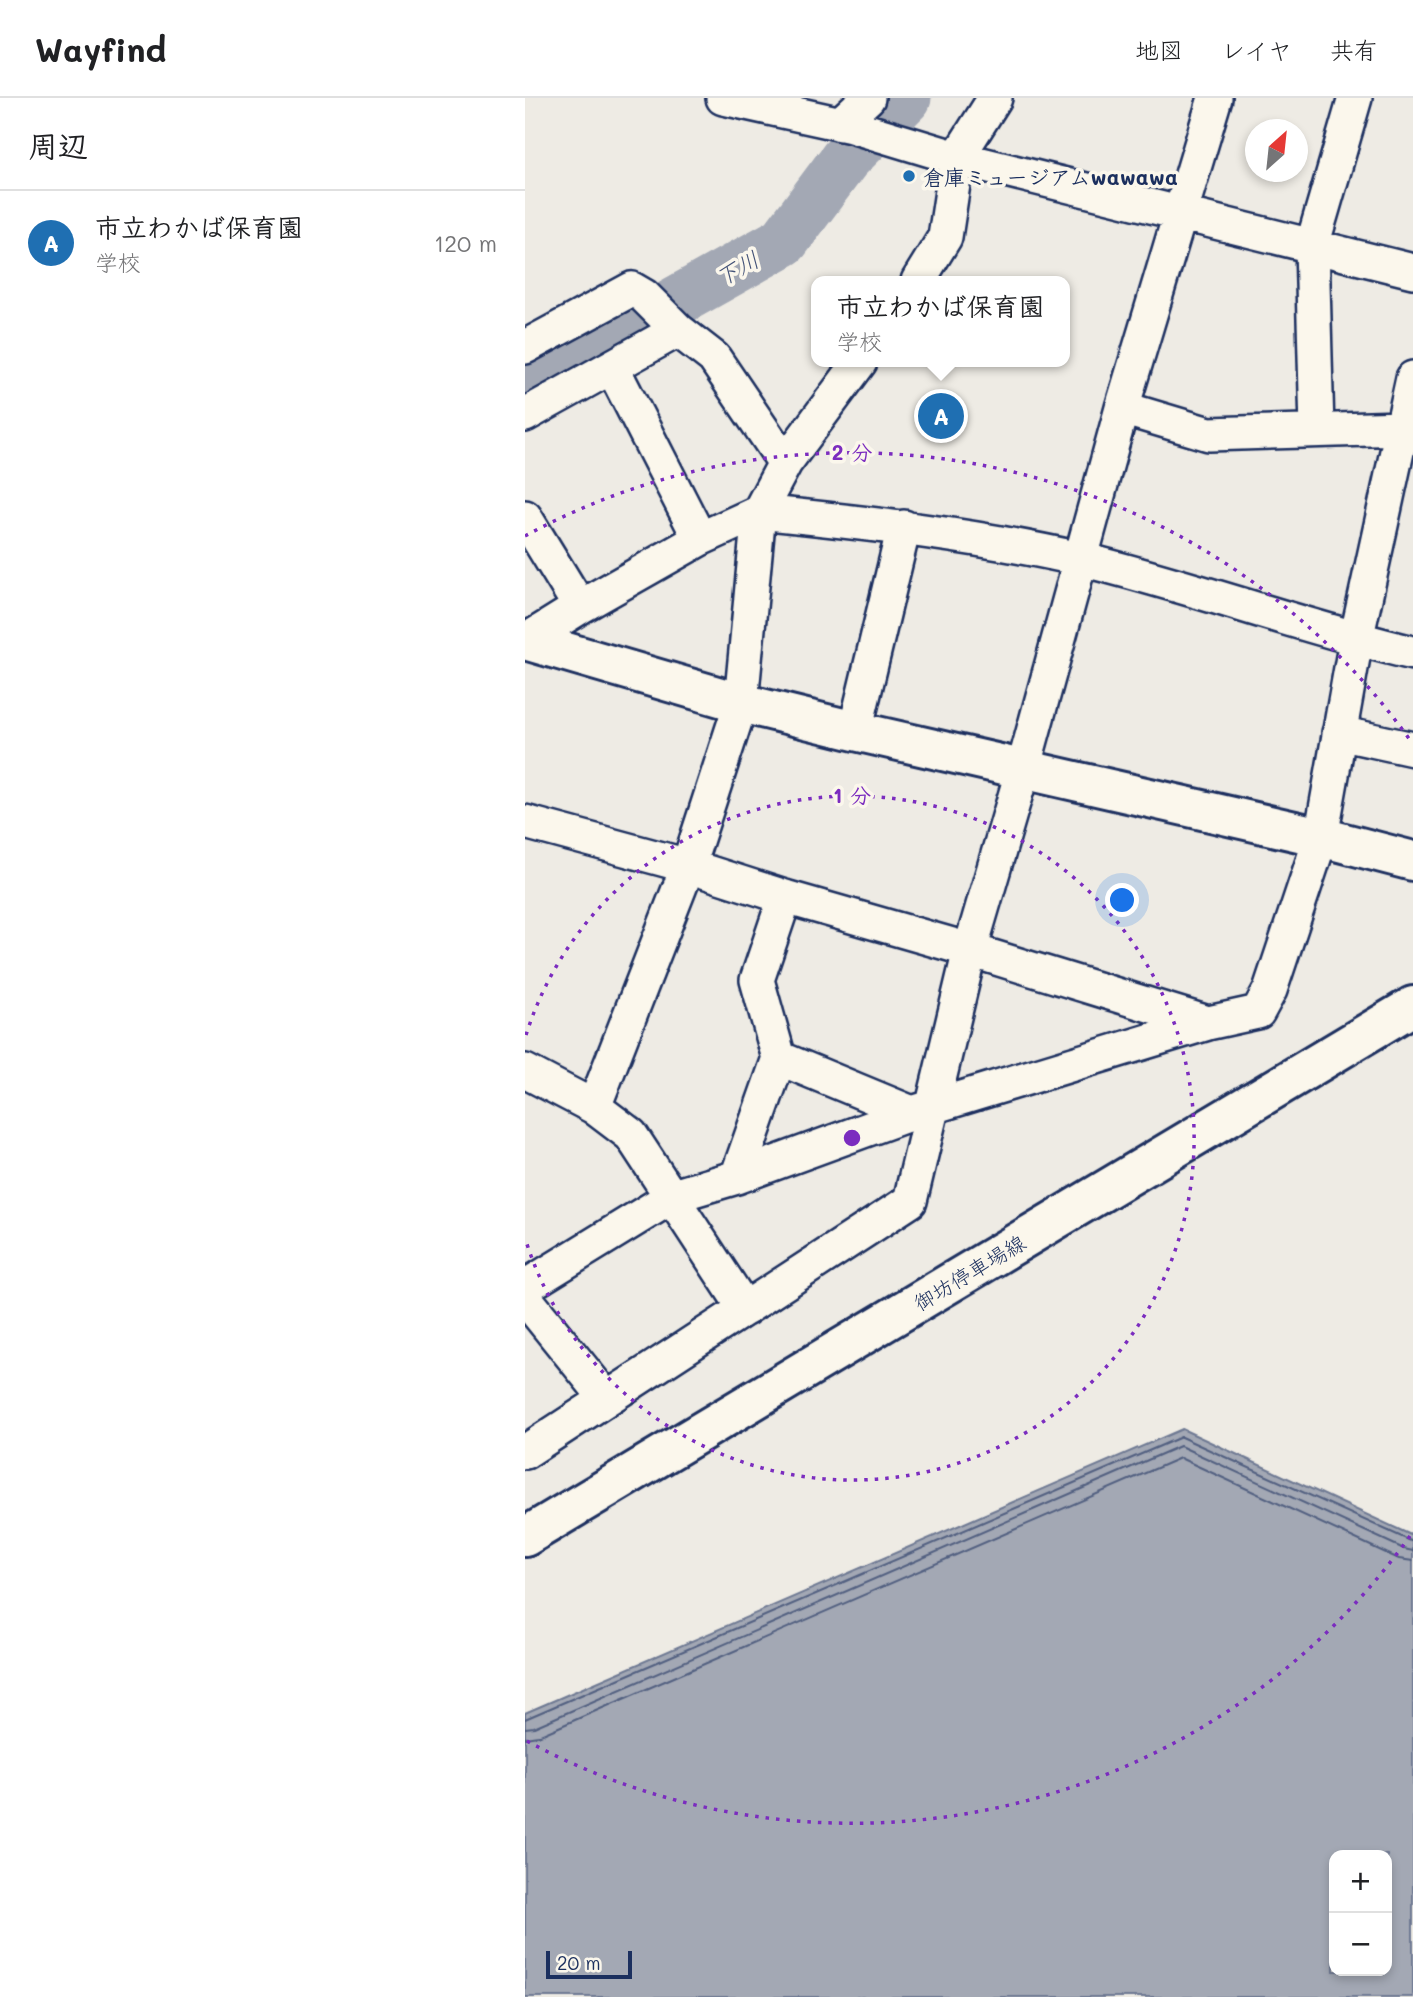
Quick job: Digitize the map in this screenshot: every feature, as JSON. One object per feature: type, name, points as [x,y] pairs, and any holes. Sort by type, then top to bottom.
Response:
[{"type":"main road","points":[[526,640],[741,703],[855,732],[1321,837],[1413,861]]},
{"type":"main road","name":"御坊停車場線","points":[[525,1537],[1413,1006]]},
{"type":"street","points":[[723,98],[758,102],[957,158],[1413,271]]},
{"type":"street","points":[[846,125],[868,98]]},
{"type":"street","points":[[921,276],[945,237],[957,158],[995,98]]},
{"type":"street","points":[[525,1452],[910,1201],[922,1110],[1023,769],[1122,408],[1215,98]]},
{"type":"street","points":[[1317,430],[1312,246],[1355,98]]},
{"type":"street","points":[[525,348],[632,289],[644,296],[713,358],[785,463]]},
{"type":"street","points":[[525,415],[612,367],[675,326]]},
{"type":"street","points":[[612,367],[700,539]]},
{"type":"street","points":[[594,1107],[688,866],[741,703],[759,512],[785,463],[856,367]]},
{"type":"street","points":[[525,1287],[673,1196],[737,1177],[922,1110],[1207,1023],[1258,1012],[1270,990],[1321,837],[1356,640],[1400,500],[1403,428],[1413,378]]},
{"type":"street","points":[[1122,408],[1209,434],[1403,428]]},
{"type":"street","points":[[526,640],[700,539],[759,512],[904,527],[1080,559],[1356,640],[1413,653]]},
{"type":"street","points":[[525,517],[580,607]]},
{"type":"street","points":[[855,732],[904,527]]},
{"type":"street","points":[[1339,733],[1413,750]]},
{"type":"street","points":[[525,822],[688,866],[1207,1023]]},
{"type":"street","points":[[737,1177],[779,1058],[757,980],[785,897]]},
{"type":"street","points":[[779,1058],[922,1110]]},
{"type":"street","points":[[525,1071],[594,1107],[631,1135],[745,1309]]},
{"type":"street","points":[[525,1298],[606,1398]]},
{"type":"water","points":[[1182,1429],[1413,1536],[1413,1997],[525,1997],[525,1713]]},
{"type":"waterway","name":"下川","points":[[525,386],[784,241],[845,159],[906,98]]},
{"type":"place","name":"倉庫ミュージアムwawawa","points":[[909,176]]},
{"type":"place","name":"市立わかば保育園","points":[[941,416]]}]
